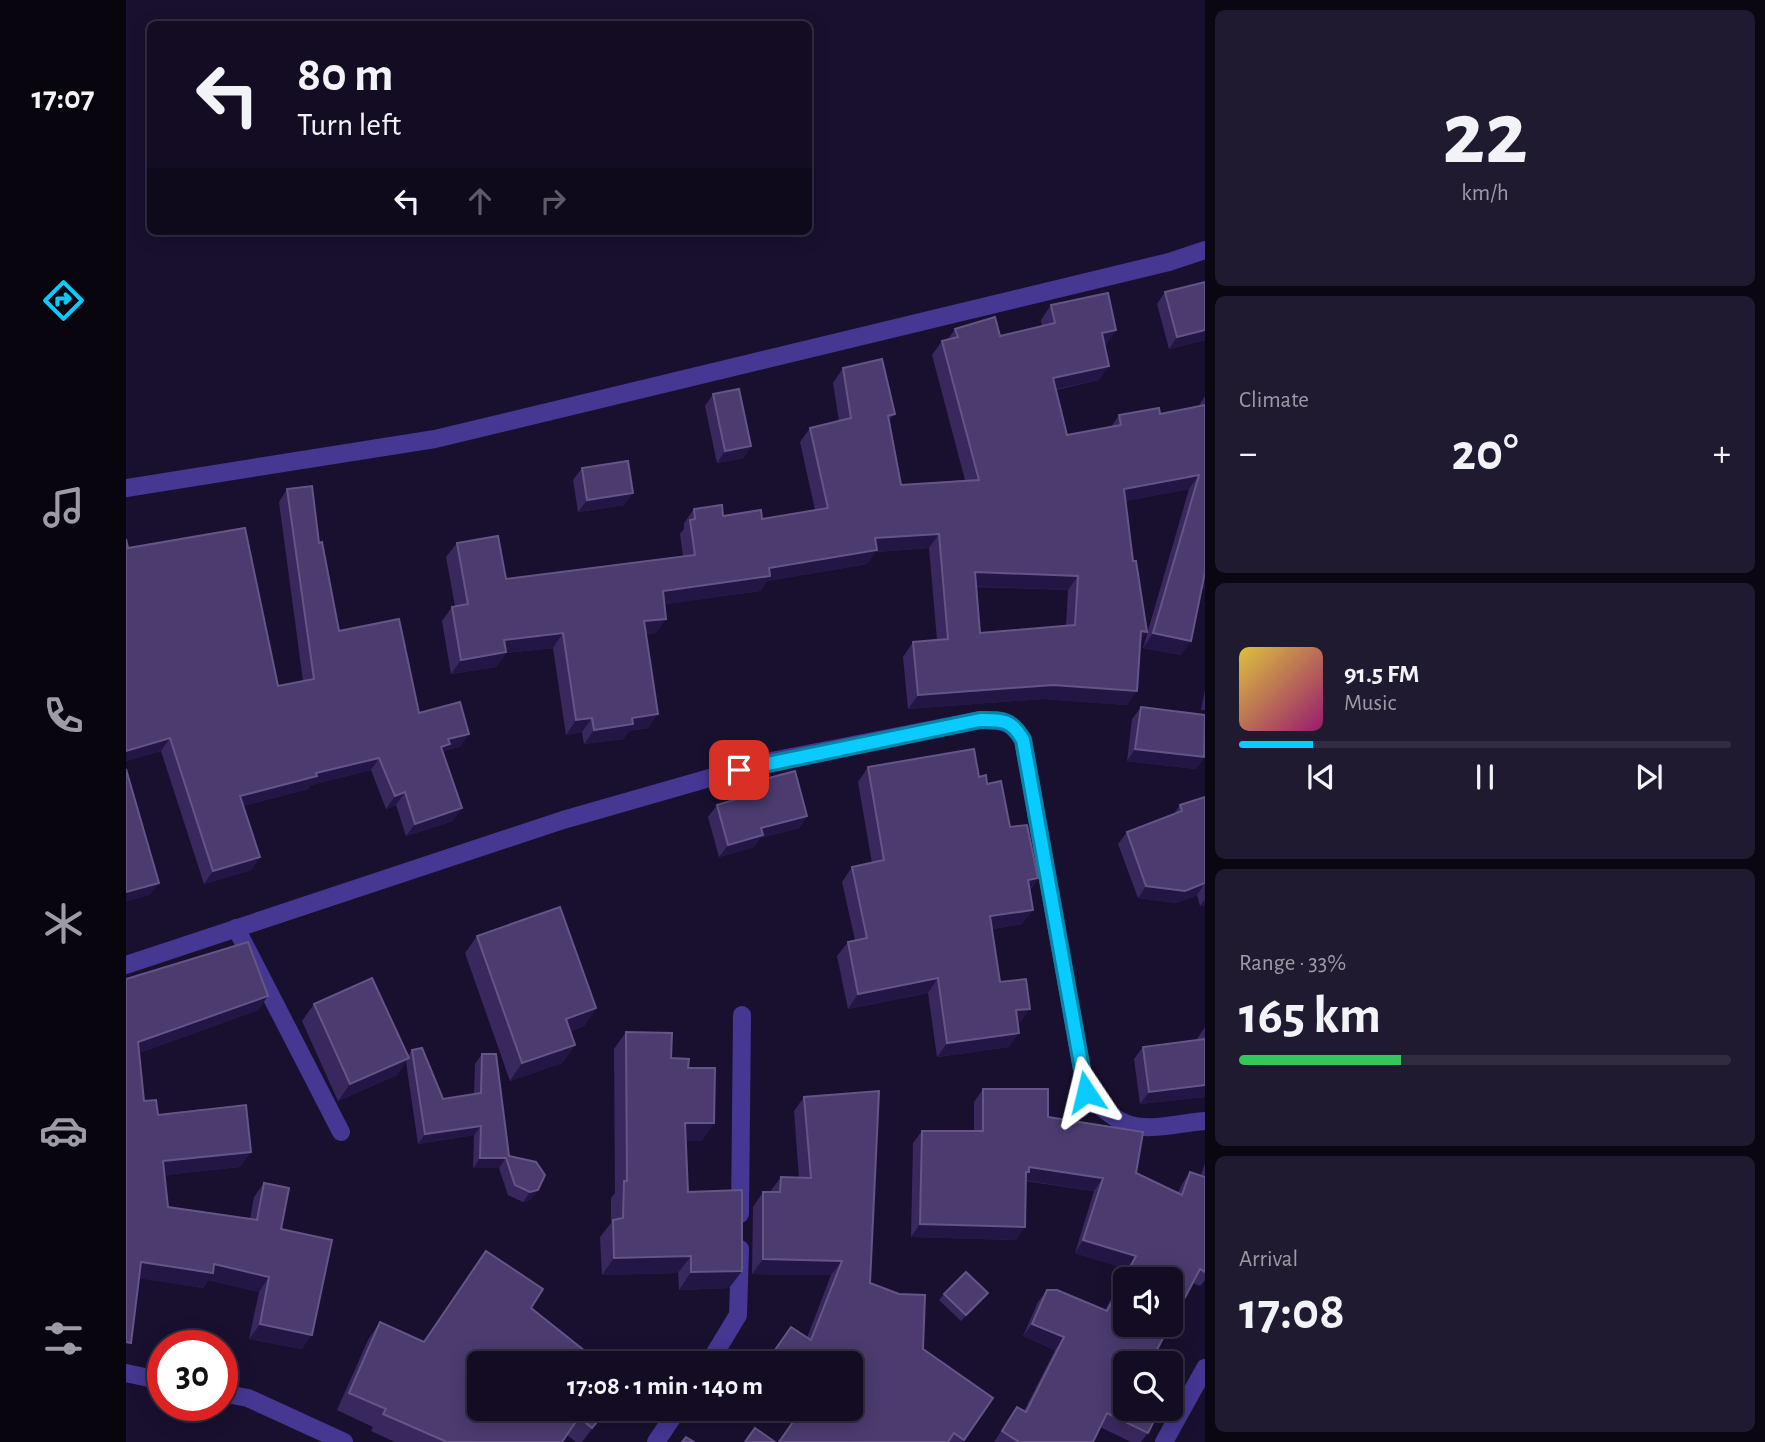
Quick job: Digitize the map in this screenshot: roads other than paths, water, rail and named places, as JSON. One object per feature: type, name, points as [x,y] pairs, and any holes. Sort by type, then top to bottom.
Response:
[{"type":"street","points":[[126,488],[435,439],[1169,262],[1205,250]]},
{"type":"street","points":[[126,965],[563,820],[762,764],[980,720],[1001,720],[1015,726],[1023,740],[1086,1092],[1107,1115],[1134,1128],[1205,1121]]},
{"type":"street","points":[[236,928],[341,1132]]},
{"type":"street","points":[[716,1351],[738,1315],[740,1296],[742,1014]]},
{"type":"street","points":[[1164,1442],[1205,1368]]},
{"type":"street","points":[[126,1373],[147,1378]]},
{"type":"street","points":[[238,1396],[248,1398],[344,1442]]},
{"type":"street","points":[[656,1442],[670,1421]]}]
